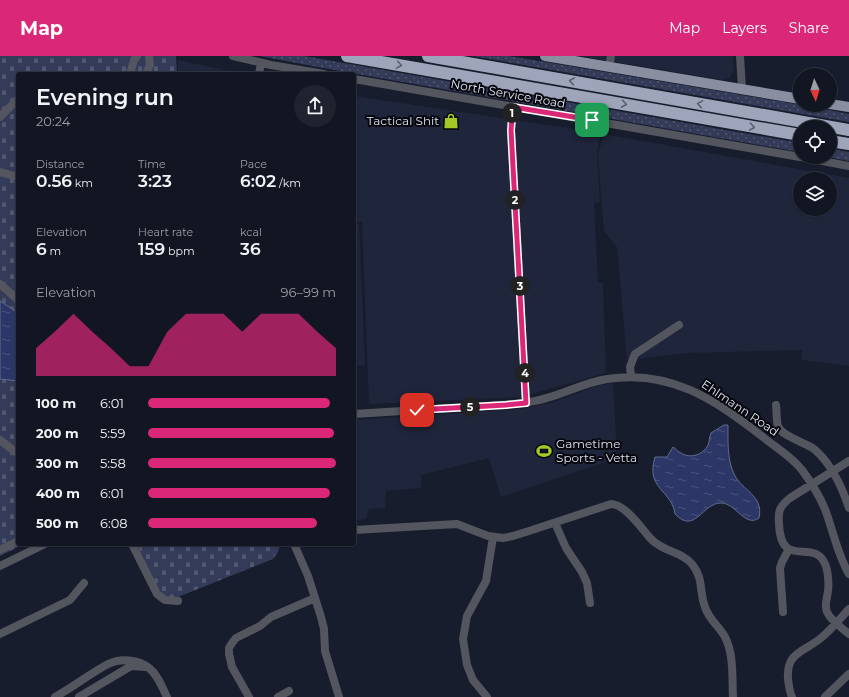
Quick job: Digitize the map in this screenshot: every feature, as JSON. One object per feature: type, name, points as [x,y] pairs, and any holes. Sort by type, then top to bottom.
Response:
[{"type":"highway","points":[[347,56],[793,134]]},
{"type":"highway","points":[[428,56],[849,130]]},
{"type":"highway","points":[[837,142],[849,144]]},
{"type":"main road","points":[[546,56],[793,98]]},
{"type":"main road","points":[[837,105],[849,107]]},
{"type":"street","points":[[131,72],[134,60],[137,56]]},
{"type":"street","points":[[147,72],[150,65],[148,56]]},
{"type":"street","points":[[233,56],[261,63],[313,72]]},
{"type":"street","points":[[609,67],[611,56]]},
{"type":"street","points":[[740,56],[742,89]]},
{"type":"street","points":[[260,72],[261,63]]},
{"type":"street","name":"North Service Road","points":[[356,79],[793,156]]},
{"type":"street","points":[[0,118],[16,101]]},
{"type":"street","points":[[513,107],[511,130],[526,403]]},
{"type":"street","name":"North Service Road","points":[[837,164],[849,166]]},
{"type":"street","points":[[0,172],[16,176]]},
{"type":"street","points":[[0,284],[16,298]]},
{"type":"street","points":[[631,376],[630,367],[635,354],[680,325]]},
{"type":"street","name":"Ehlmann Road","points":[[356,414],[526,403],[548,398],[576,387],[598,381],[631,376],[669,381],[692,390],[709,399],[781,450],[802,470],[812,484],[825,510],[840,557],[849,574]]},
{"type":"street","points":[[776,404],[778,427],[782,432],[814,449],[833,472],[839,482],[847,497],[849,508]]},
{"type":"street","points":[[0,440],[16,452]]},
{"type":"street","points":[[849,461],[790,498],[782,504],[779,511],[780,538],[782,544],[797,552],[813,553],[821,557],[826,564],[828,590],[825,600],[827,612],[836,623],[849,634]]},
{"type":"street","points":[[356,530],[457,524],[488,536],[513,536],[611,504],[616,504],[625,510],[653,541],[664,549],[686,558],[698,573],[701,582],[704,606],[707,614],[725,636],[729,646],[733,697]]},
{"type":"street","points":[[555,523],[566,548],[582,572],[587,583],[590,603]]},
{"type":"street","points":[[487,697],[473,680],[467,665],[464,640],[467,616],[486,581],[494,537]]},
{"type":"street","points":[[0,550],[16,542]]},
{"type":"street","points":[[0,566],[41,546]]},
{"type":"street","points":[[133,546],[157,594],[169,602],[178,601]]},
{"type":"street","points":[[295,546],[308,576],[315,598],[324,629],[325,651],[339,697]]},
{"type":"street","points":[[783,612],[780,568],[789,549]]},
{"type":"street","points":[[0,634],[70,600],[84,583]]},
{"type":"street","points":[[249,697],[232,667],[230,660],[230,648],[232,643],[236,638],[260,626],[271,618],[315,598]]},
{"type":"street","points":[[792,697],[789,689],[788,670],[791,660],[798,653],[821,638],[849,609]]},
{"type":"street","points":[[55,697],[109,664],[137,661],[149,668],[156,677],[166,697]]},
{"type":"street","points":[[74,686],[80,697],[131,666],[149,668]]},
{"type":"street","points":[[825,697],[849,674]]},
{"type":"street","points":[[278,697],[289,691]]},
{"type":"shaded area","points":[[581,56],[733,56],[734,71],[729,78],[723,80]]},
{"type":"shaded area","points":[[178,60],[234,72],[178,72]]},
{"type":"shaded area","points":[[356,96],[601,133],[597,154],[600,202],[594,203],[598,282],[603,283],[606,373],[521,397],[369,404],[362,222],[356,222]]},
{"type":"shaded area","points":[[604,134],[816,172],[793,172],[793,216],[837,216],[837,176],[849,178],[849,366],[802,360],[802,350],[688,353],[627,360],[617,247],[604,231],[598,154]]},
{"type":"shaded area","points":[[356,224],[359,224],[365,365],[356,366]]},
{"type":"shaded area","points":[[613,383],[617,458],[501,497],[489,458],[421,475],[421,488],[386,491],[385,508],[369,509],[366,519],[356,520],[356,420],[520,409],[551,403],[597,386]]},
{"type":"green space","points":[[0,56],[176,56],[177,72],[16,72],[16,546],[20,546],[0,556]]},
{"type":"green space","points":[[260,56],[304,56],[793,142],[793,151],[356,74],[356,72],[346,72]]},
{"type":"green space","points":[[473,56],[509,56],[793,104],[793,112],[837,112],[849,114],[849,122]]},
{"type":"green space","points":[[837,150],[849,152],[849,161],[837,159]]},
{"type":"green space","points":[[138,546],[280,546],[278,552],[273,559],[178,597],[167,597],[158,591]]},
{"type":"water","points":[[0,301],[16,312],[16,381],[0,379]]},
{"type":"water","points":[[724,425],[728,425],[728,450],[734,474],[742,485],[755,498],[760,510],[759,518],[749,520],[731,507],[721,503],[714,504],[693,520],[682,520],[675,514],[669,499],[656,483],[653,476],[655,457],[667,457],[673,447],[679,452],[688,456],[700,454],[708,445],[711,433]]},
{"type":"place","name":"Tactical Shit","points":[[451,121]]},
{"type":"place","name":"Gametime Sports - Vetta","points":[[544,451]]},
{"type":"route","points":[[417,410],[526,403],[511,130],[513,107],[592,120]]}]
